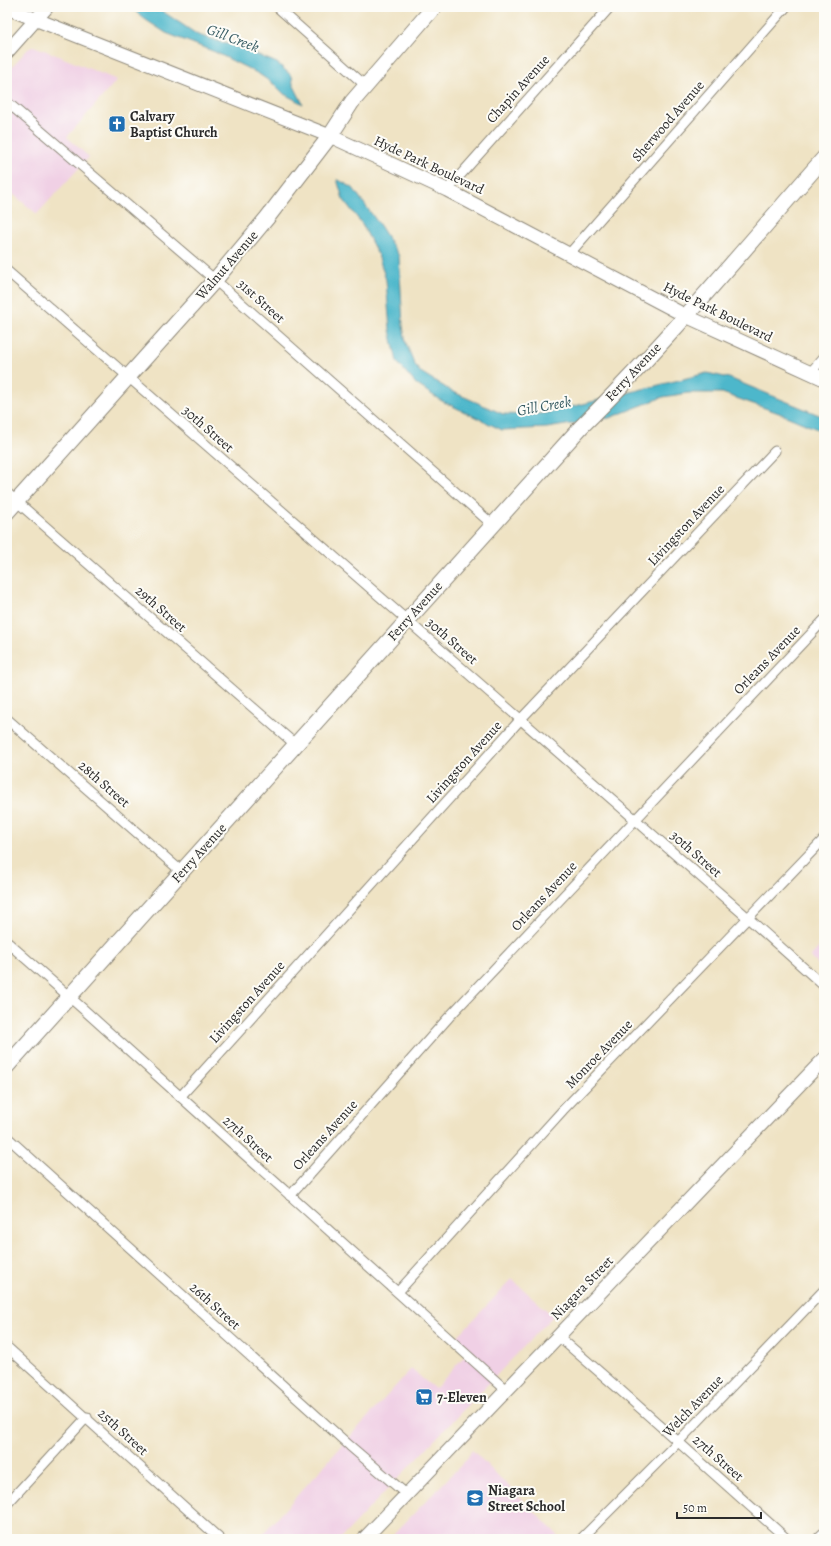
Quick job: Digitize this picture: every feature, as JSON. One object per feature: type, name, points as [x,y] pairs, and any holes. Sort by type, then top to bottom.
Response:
[{"type":"main road","points":[[7,52],[47,7]]},
{"type":"main road","name":"Walnut Avenue","points":[[10,502],[128,378],[215,280],[267,218],[330,136],[352,102],[434,7]]},
{"type":"main road","name":"Hyde Park Boulevard","points":[[7,8],[330,136],[447,190],[570,253],[686,316],[824,379]]},
{"type":"main road","name":"Ferry Avenue","points":[[7,1066],[581,427],[619,389],[686,316],[824,158]]},
{"type":"main road","name":"Niagara Street","points":[[364,1539],[824,1059]]},
{"type":"main road","points":[[820,1539],[824,1535]]},
{"type":"street","points":[[277,7],[366,86]]},
{"type":"street","name":"Chapin Avenue","points":[[447,190],[610,7]]},
{"type":"street","name":"Sherwood Avenue","points":[[570,253],[786,7]]},
{"type":"street","name":"31st Street","points":[[7,102],[215,280],[493,525]]},
{"type":"street","name":"30th Street","points":[[7,271],[406,621],[635,819],[824,986]]},
{"type":"street","points":[[810,373],[824,357]]},
{"type":"street","name":"Livingston Avenue","points":[[180,1097],[520,720],[775,451]]},
{"type":"street","name":"29th Street","points":[[10,502],[296,745]]},
{"type":"street","name":"Orleans Avenue","points":[[290,1196],[448,1017],[824,620]]},
{"type":"street","name":"28th Street","points":[[7,719],[182,872]]},
{"type":"street","name":"Monroe Avenue","points":[[398,1292],[563,1110],[824,839]]},
{"type":"street","name":"27th Street","points":[[7,942],[506,1390]]},
{"type":"street","name":"26th Street","points":[[7,1137],[350,1446],[406,1494]]},
{"type":"street","name":"Welch Avenue","points":[[581,1539],[678,1442],[824,1290]]},
{"type":"street","name":"27th Street","points":[[558,1336],[787,1539]]},
{"type":"street","name":"25th Street","points":[[7,1346],[220,1539]]},
{"type":"street","points":[[7,1504],[87,1417]]},
{"type":"shaded area","points":[[34,46],[117,80],[67,137],[89,157],[37,214],[7,189],[7,72],[28,49]]},
{"type":"shaded area","points":[[824,942],[824,970],[810,957]]},
{"type":"shaded area","points":[[512,1279],[553,1316],[340,1539],[258,1539],[411,1369],[435,1389],[469,1351],[456,1338]]},
{"type":"shaded area","name":"Niagara Street School","points":[[472,1450],[558,1535],[555,1539],[389,1539],[466,1460]]},
{"type":"water","points":[[132,7],[156,7],[198,35],[240,48],[277,63],[292,76],[293,84],[303,104],[284,94],[275,85],[259,74],[215,52],[166,33],[146,20]]},
{"type":"water","points":[[337,179],[353,188],[381,227],[399,256],[403,326],[406,343],[414,363],[419,371],[451,391],[503,414],[528,415],[547,413],[707,373],[729,378],[824,417],[824,432],[779,413],[722,393],[688,393],[663,397],[609,418],[547,428],[502,430],[440,400],[416,384],[397,362],[390,330],[386,280],[378,255],[362,224],[343,199]]},
{"type":"place","name":"Calvary Baptist Church","points":[[117,124]]},
{"type":"place","name":"7-Eleven","points":[[424,1397]]},
{"type":"place","name":"Niagara Street School","points":[[475,1498]]},
{"type":"water label","name":"Gill Creek","points":[[233,38]]},
{"type":"water label","name":"Gill Creek","points":[[544,406]]}]
